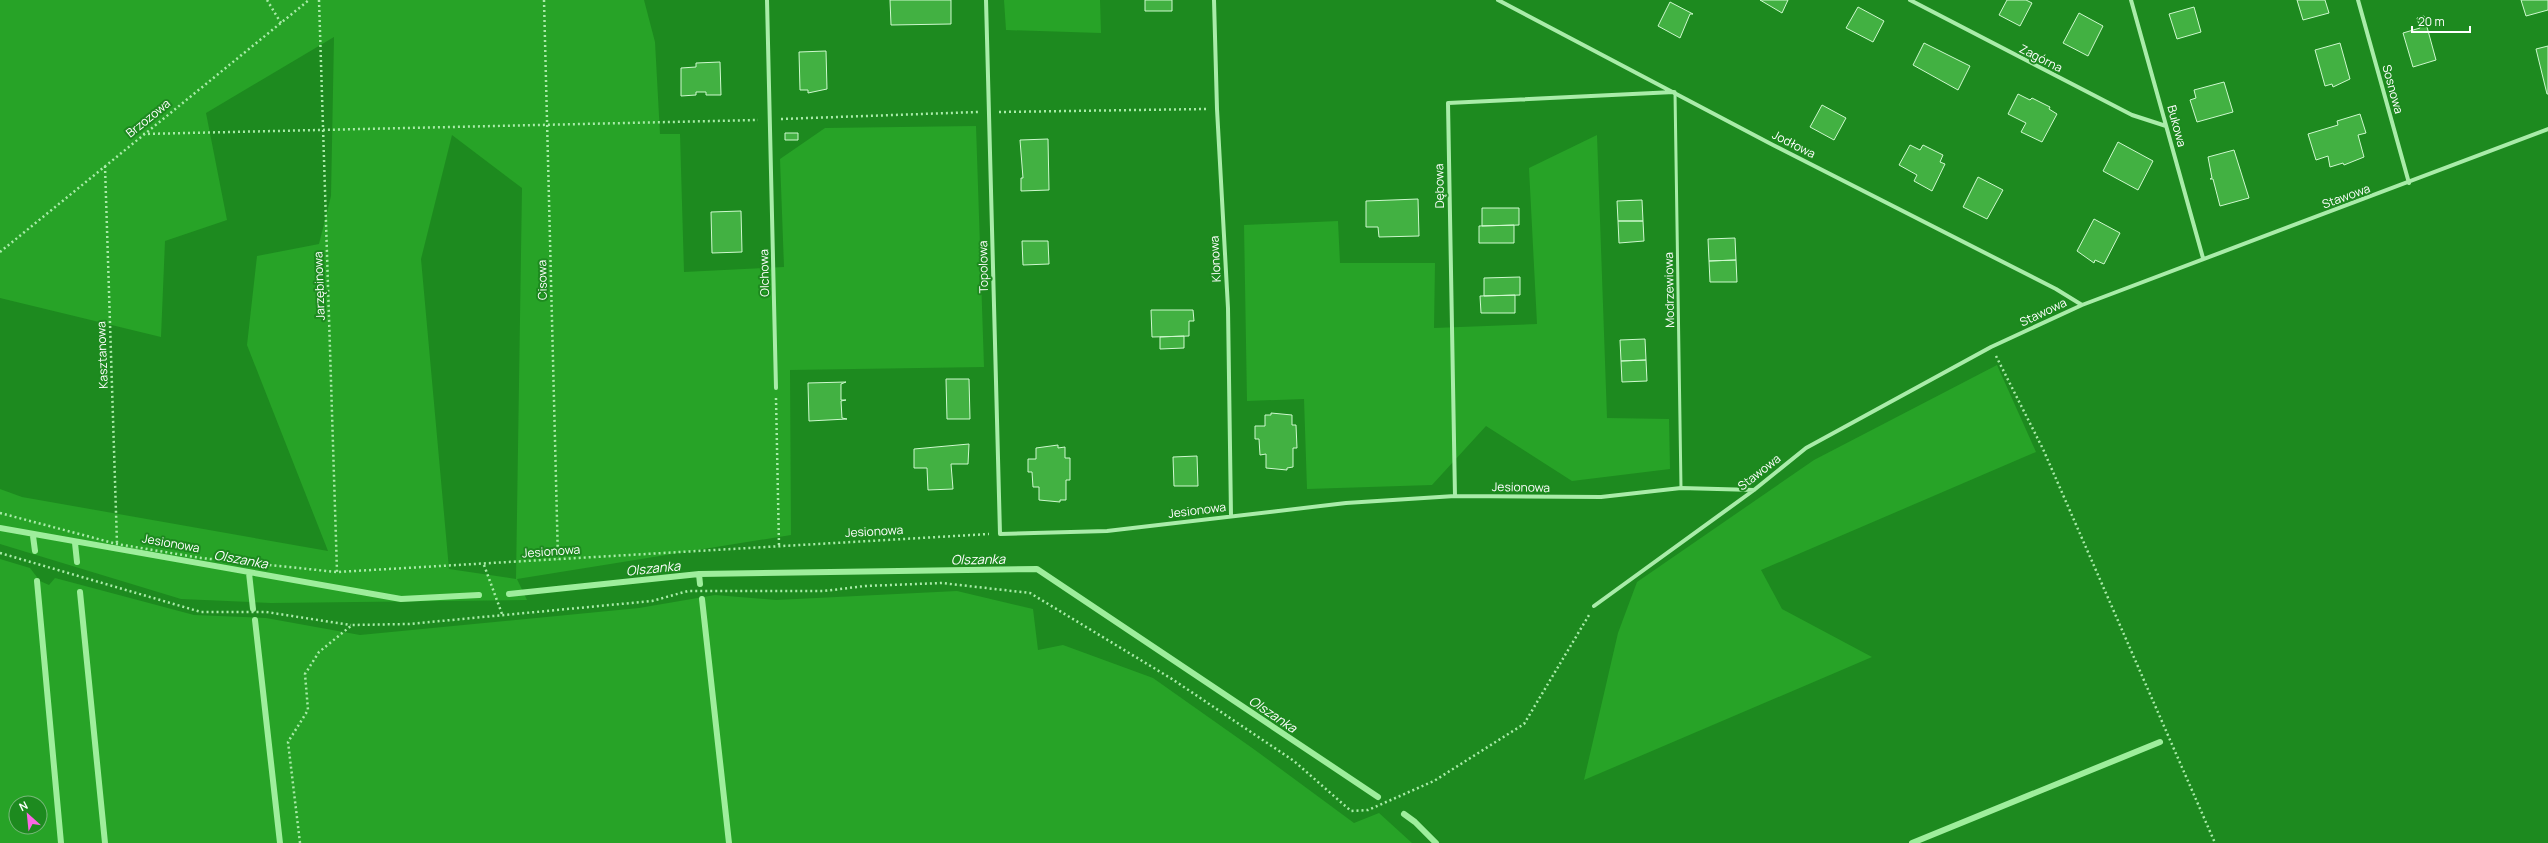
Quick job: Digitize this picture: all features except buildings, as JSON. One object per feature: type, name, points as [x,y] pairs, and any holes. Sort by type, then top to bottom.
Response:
[{"type":"street","name":"Olchowa","points":[[767,0],[771,120],[776,388]]},
{"type":"street","name":"Topolowa","points":[[986,0],[1000,534]]},
{"type":"street","name":"Klonowa","points":[[1214,0],[1217,108],[1228,308],[1231,516]]},
{"type":"street","name":"Jodłowa","points":[[1498,0],[2056,289],[2082,305]]},
{"type":"street","name":"Zagórna","points":[[1910,0],[2132,115],[2166,126]]},
{"type":"street","name":"Bukowa","points":[[2131,0],[2203,258]]},
{"type":"street","name":"Sosnowa","points":[[2358,0],[2409,183]]},
{"type":"street","name":"Dębowa","points":[[1455,496],[1448,103],[1675,92]]},
{"type":"street","name":"Stawowa","points":[[1594,606],[1754,490],[1806,448],[1991,347],[2082,305],[2203,258],[2409,183],[2548,129]]},
{"type":"street","name":"Jesionowa","points":[[1000,534],[1107,531],[1346,503],[1455,496],[1602,497],[1681,488],[1754,490]]},
{"type":"lane","name":"Modrzewiowa","points":[[1675,92],[1681,488]]},
{"type":"path","points":[[267,0],[280,23]]},
{"type":"path","name":"Brzozowa","points":[[0,252],[309,0]]},
{"type":"path","name":"Jarzębinowa","points":[[319,0],[337,572]]},
{"type":"path","name":"Cisowa","points":[[544,0],[558,560]]},
{"type":"path","points":[[143,134],[771,120],[989,112],[1217,108]]},
{"type":"path","name":"Kasztanowa","points":[[105,166],[117,544]]},
{"type":"path","points":[[1991,347],[2043,449],[2215,843]]},
{"type":"path","points":[[776,388],[779,546]]},
{"type":"path","name":"Jesionowa","points":[[0,512],[117,544],[201,558],[337,572],[484,565],[779,546],[1000,534]]},
{"type":"path","points":[[0,553],[201,612],[266,612],[352,625],[409,624],[652,601],[688,591],[824,591],[865,586],[942,583],[1030,592],[1172,679],[1280,752],[1352,811],[1368,810],[1434,781],[1524,724],[1594,606]]},
{"type":"path","points":[[484,565],[502,614]]},
{"type":"path","points":[[300,843],[288,742],[308,710],[305,674],[319,652],[352,625]]},
{"type":"green space","points":[[0,0],[644,0],[655,42],[660,134],[680,134],[684,272],[784,267],[780,159],[825,128],[976,126],[984,367],[790,370],[791,535],[517,579],[527,600],[271,603],[181,599],[0,544],[0,489],[22,497],[328,551],[247,345],[257,256],[319,244],[331,196],[334,37],[206,113],[227,220],[165,241],[161,337],[0,298]],"holes":[[[452,135],[522,188],[516,579],[449,569],[421,259]]]},
{"type":"green space","points":[[1004,0],[1100,0],[1101,33],[1006,30]]},
{"type":"green space","points":[[1597,135],[1607,418],[1669,419],[1670,469],[1572,481],[1486,426],[1432,485],[1307,489],[1304,399],[1247,401],[1244,225],[1338,221],[1340,263],[1435,263],[1434,328],[1537,324],[1529,168]]},
{"type":"green space","points":[[1997,365],[2036,452],[1761,570],[1782,609],[1872,657],[1584,780],[1618,633],[1637,582],[1814,460]]},
{"type":"green space","points":[[0,559],[30,568],[40,581],[49,585],[55,578],[194,615],[266,618],[360,635],[639,608],[715,595],[776,600],[957,591],[1033,609],[1038,650],[1063,645],[1153,678],[1255,750],[1354,823],[1379,813],[1412,843],[0,843]]},
{"type":"waterway","name":"Olszanka","points":[[0,528],[401,599],[479,595]]},
{"type":"waterway","points":[[33,536],[35,551]]},
{"type":"waterway","points":[[75,543],[77,562]]},
{"type":"waterway","name":"Olszanka","points":[[509,594],[699,574],[1037,569],[1378,797]]},
{"type":"waterway","points":[[249,573],[253,609]]},
{"type":"waterway","points":[[699,574],[700,584]]},
{"type":"waterway","points":[[37,581],[61,843]]},
{"type":"waterway","points":[[80,592],[105,843]]},
{"type":"waterway","points":[[702,599],[729,843]]},
{"type":"waterway","points":[[255,620],[280,843]]},
{"type":"waterway","points":[[1912,843],[2160,742]]},
{"type":"waterway","name":"Olszanka","points":[[1404,814],[1415,822],[1436,843]]}]
